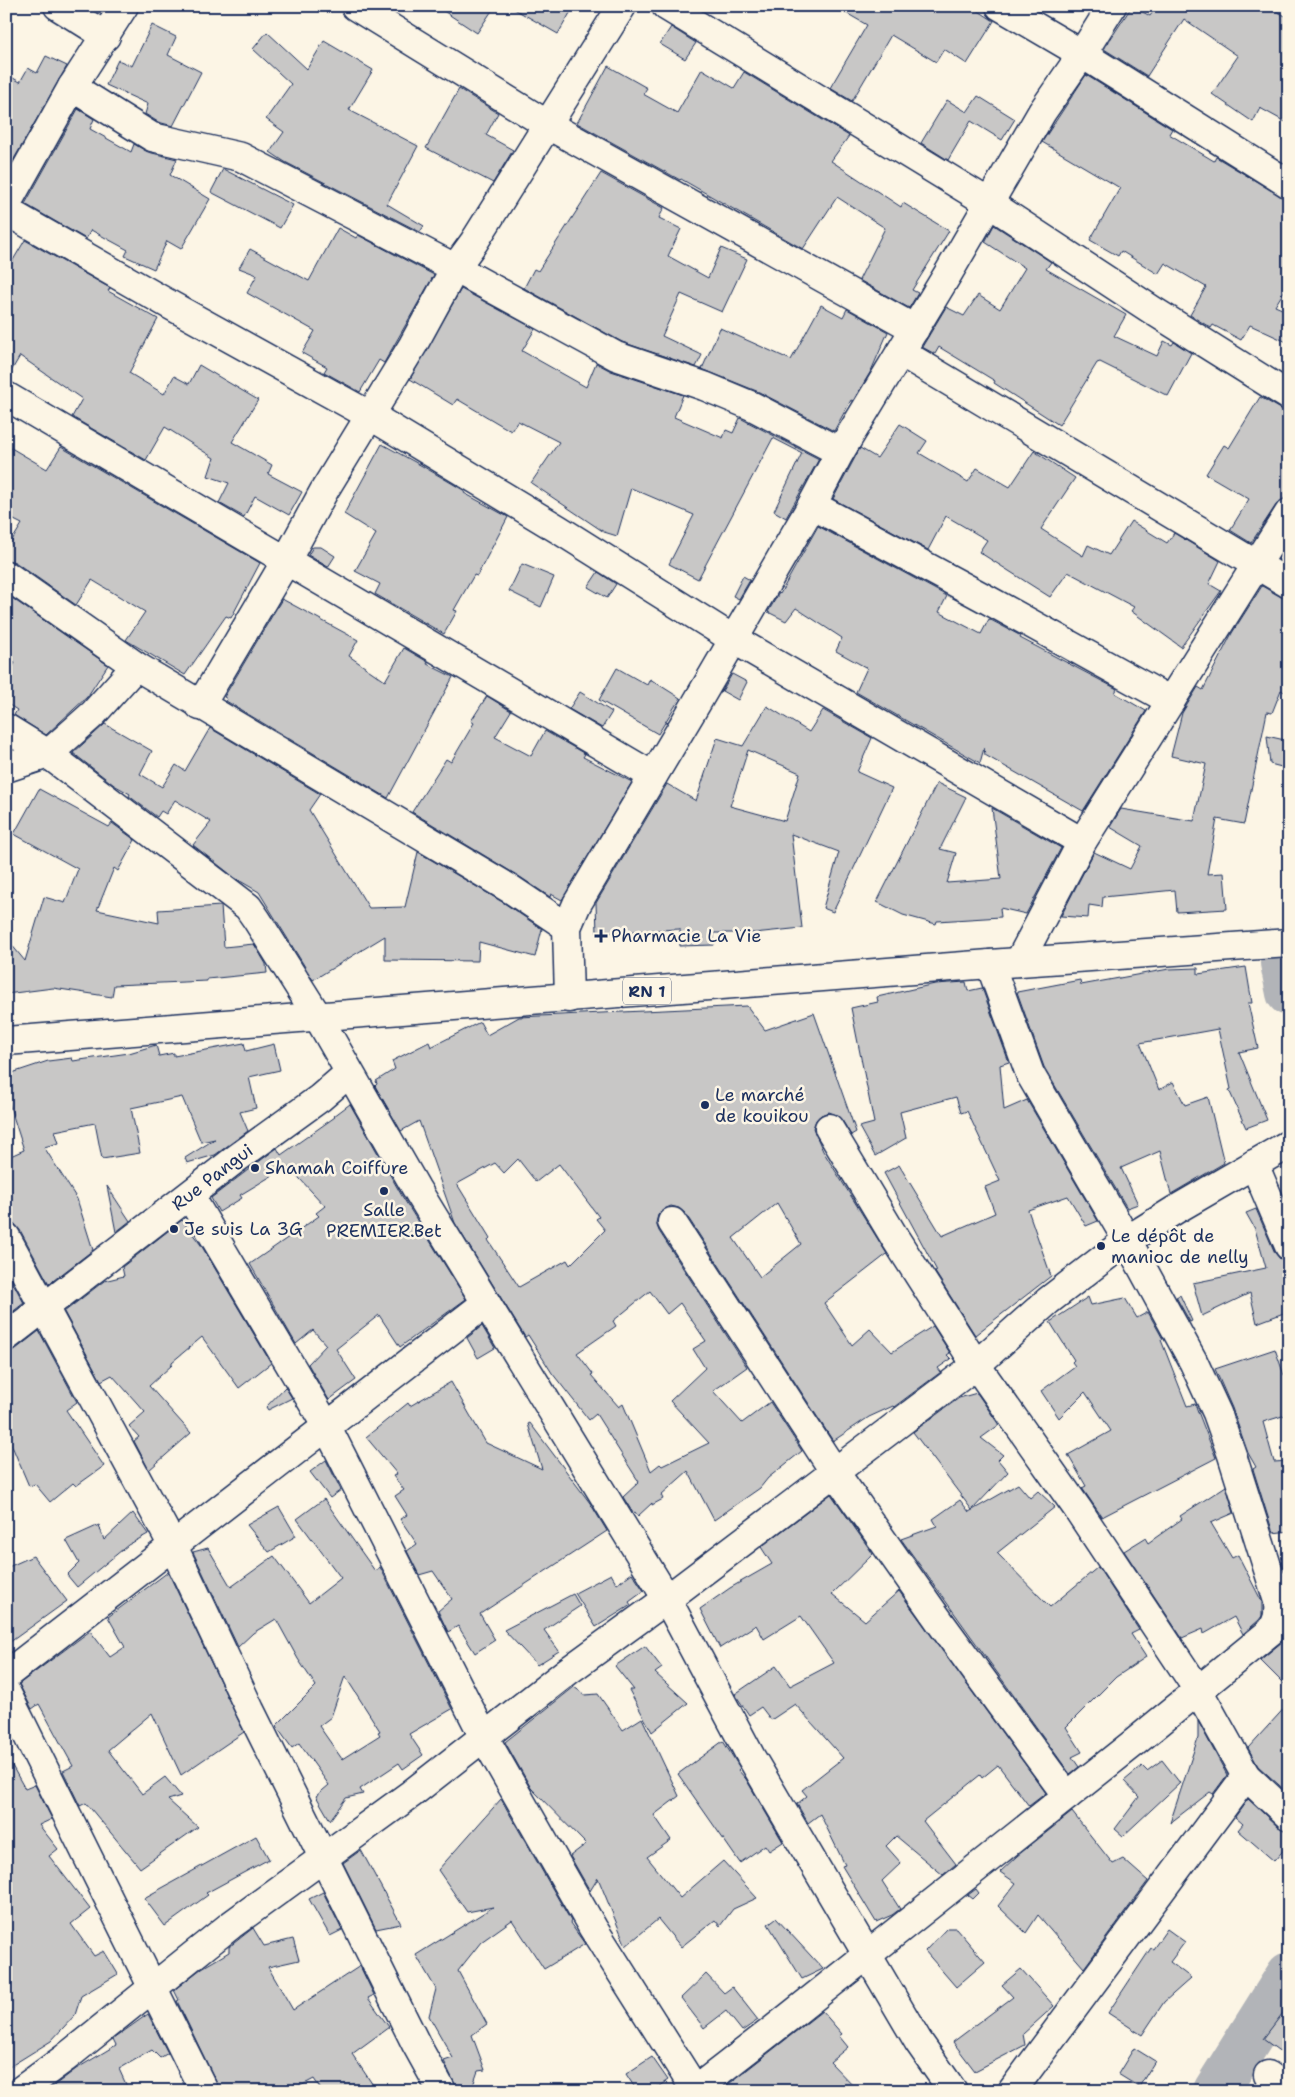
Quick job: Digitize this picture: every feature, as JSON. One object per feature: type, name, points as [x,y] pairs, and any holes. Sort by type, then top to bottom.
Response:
[{"type":"main road","points":[[58,6],[106,36]]},
{"type":"main road","points":[[6,205],[72,87],[124,6]]},
{"type":"main road","points":[[355,6],[548,126],[915,329]]},
{"type":"main road","points":[[200,706],[286,561],[324,491],[371,416],[455,268],[548,126],[622,6]]},
{"type":"main road","points":[[666,6],[989,203],[1152,310],[1289,396]]},
{"type":"main road","points":[[1000,6],[1082,54],[1289,184]]},
{"type":"main road","points":[[569,998],[567,927],[577,904],[734,640],[812,505],[840,452],[902,353],[1042,112],[1112,6]]},
{"type":"main road","points":[[72,87],[152,137],[241,157],[455,268],[616,356],[704,386],[752,406],[840,452]]},
{"type":"main road","points":[[6,211],[172,306],[371,416],[558,529],[734,640],[1082,842]]},
{"type":"main road","points":[[902,353],[1289,584]]},
{"type":"main road","points":[[6,396],[654,776]]},
{"type":"main road","points":[[812,505],[1171,701]]},
{"type":"main road","points":[[1019,962],[1082,842],[1289,513]]},
{"type":"main road","points":[[6,575],[136,666],[200,706],[512,890],[567,927]]},
{"type":"main road","points":[[6,768],[48,754],[92,714],[136,666]]},
{"type":"main road","points":[[6,728],[48,754],[248,907],[318,1017],[416,1188],[667,1599],[751,1757],[918,2041],[953,2091]]},
{"type":"main road","name":"RN 1","points":[[6,1041],[990,964],[1289,943]]},
{"type":"main road","points":[[190,1196],[327,1427],[484,1736],[593,1928],[695,2090],[1067,1796],[1271,1631],[1279,1615],[1278,1601],[1232,1455],[1217,1414],[1193,1361],[1127,1240],[1030,1074],[990,964]]},
{"type":"main road","name":"Rue Pangui","points":[[6,1337],[237,1158],[320,1098],[349,1073]]},
{"type":"main road","points":[[829,1128],[895,1238],[976,1365],[1077,1508],[1198,1690],[1246,1776],[1289,1816]]},
{"type":"main road","points":[[20,2091],[65,2058],[231,1924],[324,1858],[568,1671],[667,1599],[976,1365],[1048,1301],[1127,1240],[1289,1144]]},
{"type":"main road","points":[[1254,1164],[1289,1246]]},
{"type":"main road","points":[[672,1222],[834,1471],[940,1622],[1067,1796]]},
{"type":"main road","points":[[6,1237],[173,1546],[250,1710],[416,2044],[442,2091]]},
{"type":"main road","points":[[6,1675],[486,1303]]},
{"type":"main road","points":[[6,1692],[154,1986],[204,2091]]},
{"type":"main road","points":[[1012,2091],[1246,1776]]},
{"type":"building","points":[[436,6],[495,6],[477,33]]},
{"type":"building","points":[[509,6],[574,6],[558,34]]},
{"type":"building","points":[[834,6],[971,6],[994,21],[967,64],[944,49],[936,62],[891,35],[852,101],[830,88],[867,25]]},
{"type":"building","points":[[1132,6],[1150,16],[1157,6],[1267,6],[1289,18],[1289,124],[1260,108],[1253,122],[1212,94],[1238,56],[1184,19],[1147,76],[1104,49]]},
{"type":"building","points":[[152,25],[176,37],[168,55],[201,72],[173,126],[158,122],[145,114],[148,104],[106,85],[118,60],[132,66]]},
{"type":"building","points":[[671,27],[696,43],[685,59],[660,44]]},
{"type":"building","points":[[267,32],[307,69],[324,41],[373,70],[349,110],[418,146],[387,204],[424,226],[420,232],[285,162],[270,152],[284,132],[266,119],[291,84],[253,49]]},
{"type":"building","points":[[46,56],[67,66],[6,173],[6,74],[20,82],[28,68],[37,73]]},
{"type":"building","points":[[608,66],[647,88],[643,94],[677,113],[702,69],[734,88],[744,72],[849,136],[831,161],[901,207],[903,203],[949,231],[912,290],[918,293],[909,308],[859,280],[885,228],[837,197],[803,249],[681,179],[577,123]]},
{"type":"building","points":[[1086,75],[1172,129],[1169,134],[1214,161],[1216,157],[1289,201],[1289,283],[1275,306],[1289,312],[1289,343],[1250,325],[1241,340],[1213,325],[1211,328],[1190,315],[1206,287],[1165,263],[1158,274],[1121,251],[1118,256],[1090,240],[1120,188],[1042,142]]},
{"type":"building","points":[[459,89],[498,113],[486,135],[513,150],[493,183],[426,148]]},
{"type":"building","points":[[978,96],[1015,119],[1002,140],[971,121],[948,160],[921,143],[947,100],[967,112]]},
{"type":"building","points":[[78,109],[94,119],[90,129],[131,152],[134,144],[148,152],[177,159],[170,175],[210,199],[181,249],[167,241],[154,269],[125,256],[128,250],[91,230],[86,239],[25,204]]},
{"type":"building","points":[[223,169],[293,205],[280,228],[211,192]]},
{"type":"building","points":[[601,173],[664,208],[659,218],[681,229],[668,256],[708,278],[721,248],[747,259],[722,312],[681,294],[662,336],[702,355],[696,367],[622,342],[524,288],[534,269],[538,271]]},
{"type":"building","points":[[994,225],[1051,262],[1046,269],[1126,315],[1114,336],[1157,356],[1164,341],[1172,345],[1174,342],[1191,353],[1168,396],[1100,362],[1097,363],[1059,425],[994,383],[995,381],[939,347],[935,354],[922,347],[946,307],[964,316],[978,295],[1000,309],[1025,268],[985,242]]},
{"type":"building","points":[[338,228],[356,238],[358,235],[434,275],[384,363],[379,360],[360,392],[324,372],[327,367],[302,353],[315,331],[247,293],[257,275],[239,268],[250,249],[309,281]]},
{"type":"building","points":[[25,240],[110,288],[108,291],[158,319],[129,373],[164,394],[174,376],[189,384],[199,365],[258,400],[232,442],[272,465],[268,474],[302,492],[289,515],[255,496],[244,517],[219,503],[229,483],[208,476],[214,458],[165,427],[146,460],[72,417],[82,399],[20,356],[6,380],[6,272]]},
{"type":"building","points":[[461,289],[535,329],[522,351],[586,387],[596,363],[611,371],[683,395],[674,417],[723,438],[726,430],[733,433],[740,418],[819,459],[786,518],[774,511],[802,453],[773,438],[698,579],[669,564],[694,515],[631,488],[617,536],[604,532],[531,483],[559,442],[518,421],[511,431],[457,399],[453,405],[410,379]]},
{"type":"building","points":[[821,305],[843,317],[847,309],[888,332],[871,371],[853,401],[851,400],[834,431],[759,392],[702,369],[720,328],[791,360]]},
{"type":"building","points":[[1260,397],[1289,412],[1289,490],[1284,499],[1276,505],[1251,543],[1230,530],[1249,499],[1206,474],[1224,445],[1229,448]]},
{"type":"building","points":[[900,424],[927,441],[919,453],[968,482],[977,468],[1010,487],[1034,451],[1075,478],[1041,529],[1083,556],[1088,545],[1109,555],[1131,521],[1167,543],[1174,533],[1220,561],[1209,584],[1221,591],[1181,647],[1131,611],[1134,607],[1068,572],[1050,597],[979,552],[987,540],[946,516],[928,550],[833,499],[860,448],[877,458]]},
{"type":"building","points":[[382,444],[508,517],[477,576],[474,575],[454,610],[457,611],[444,634],[375,594],[380,584],[355,571],[376,534],[344,514]]},
{"type":"building","points":[[6,445],[47,469],[61,447],[260,563],[231,618],[226,616],[185,675],[126,640],[145,612],[92,580],[76,605],[15,562],[6,560],[6,550],[22,524],[6,516]]},
{"type":"building","points":[[818,526],[947,596],[939,612],[981,634],[989,619],[1021,636],[1020,638],[1117,689],[1115,693],[1146,711],[1083,811],[985,755],[984,748],[980,763],[856,692],[867,668],[836,651],[842,638],[796,608],[786,621],[768,612]]},
{"type":"building","points":[[1289,543],[1289,566],[1278,559]]},
{"type":"building","points":[[313,547],[321,547],[335,556],[328,567],[308,555]]},
{"type":"building","points":[[522,564],[554,577],[541,607],[509,591]]},
{"type":"building","points":[[598,572],[616,584],[607,598],[588,587]]},
{"type":"building","points":[[743,576],[750,580],[739,599],[733,596]]},
{"type":"building","points":[[1262,586],[1289,600],[1289,695],[1281,690],[1272,713],[1267,712],[1244,824],[1217,819],[1207,874],[1224,873],[1227,909],[1177,912],[1175,890],[1103,897],[1102,907],[1089,905],[1088,918],[1061,916],[1094,852],[1130,869],[1142,846],[1110,827],[1121,809],[1194,821],[1206,764],[1171,756],[1182,713],[1198,687],[1203,690],[1232,633]]},
{"type":"building","points":[[6,594],[108,665],[87,697],[46,735],[14,715],[17,710],[6,703],[6,677],[15,663],[6,657]]},
{"type":"building","points":[[282,599],[358,640],[349,656],[385,681],[404,648],[428,662],[427,664],[453,677],[388,798],[226,701],[227,699],[224,697]]},
{"type":"building","points":[[617,668],[647,685],[650,679],[680,698],[658,734],[599,700]]},
{"type":"building","points":[[732,674],[747,682],[738,700],[722,691]]},
{"type":"building","points":[[580,692],[612,712],[602,728],[569,709]]},
{"type":"building","points":[[487,696],[511,711],[495,737],[531,756],[545,731],[585,754],[583,757],[632,782],[562,900],[551,894],[550,897],[412,812],[446,759],[451,762],[474,723],[471,721]]},
{"type":"building","points":[[767,706],[809,732],[823,710],[872,738],[857,772],[892,788],[833,912],[823,908],[839,852],[791,834],[802,928],[754,933],[714,933],[714,945],[680,946],[680,929],[597,933],[596,903],[667,784],[696,801],[717,738],[743,746]],"holes":[[[748,750],[800,773],[785,821],[730,806]]]},
{"type":"building","points":[[105,724],[152,751],[140,774],[162,787],[176,765],[185,771],[210,728],[320,794],[309,810],[369,908],[405,907],[418,852],[504,903],[542,929],[535,957],[479,942],[478,961],[385,960],[385,936],[313,980],[259,892],[235,878],[193,845],[211,822],[175,800],[166,814],[161,811],[157,817],[129,796],[130,794],[114,785],[73,753]]},
{"type":"building","points":[[1267,736],[1289,741],[1289,769],[1270,764]]},
{"type":"building","points":[[937,783],[966,797],[940,849],[956,853],[947,883],[1001,879],[992,808],[1061,848],[1026,914],[1000,908],[1001,917],[937,921],[936,924],[903,915],[877,902]]},
{"type":"building","points":[[39,789],[109,827],[112,823],[135,840],[118,871],[114,868],[97,910],[159,923],[158,910],[221,906],[224,947],[254,944],[266,964],[267,973],[207,979],[207,981],[114,985],[112,997],[53,988],[6,994],[6,938],[25,961],[44,897],[65,903],[78,869],[14,834]]},
{"type":"building","points":[[1246,967],[1252,1003],[1248,1003],[1258,1048],[1239,1052],[1267,1120],[1246,1128],[1229,1090],[1231,1089],[1218,1029],[1140,1043],[1159,1090],[1173,1082],[1185,1105],[1208,1097],[1224,1163],[1171,1194],[1160,1151],[1121,1168],[1138,1204],[1127,1208],[1044,1067],[1017,992],[1080,980],[1081,985],[1169,969],[1198,968],[1198,974]]},
{"type":"building","points":[[966,982],[968,991],[982,988],[1009,1062],[1000,1065],[1004,1110],[1027,1100],[1098,1221],[1086,1226],[1068,1196],[1028,1210],[1051,1276],[975,1335],[935,1272],[937,1271],[884,1173],[899,1165],[942,1236],[995,1213],[985,1187],[1000,1181],[967,1111],[961,1113],[956,1097],[900,1112],[906,1138],[875,1156],[859,1127],[874,1123],[851,1008],[878,1002],[877,997],[935,984]]},
{"type":"building","points":[[747,1006],[765,1030],[814,1013],[856,1132],[851,1135],[842,1120],[837,1115],[829,1112],[821,1115],[816,1120],[813,1128],[823,1151],[887,1254],[824,1303],[852,1345],[870,1329],[892,1352],[933,1326],[950,1353],[947,1355],[951,1359],[938,1368],[941,1372],[894,1407],[869,1417],[833,1441],[685,1213],[679,1208],[671,1206],[664,1209],[658,1215],[656,1223],[659,1231],[747,1367],[713,1391],[742,1423],[770,1402],[802,1451],[768,1478],[760,1488],[714,1520],[688,1471],[661,1495],[663,1499],[652,1505],[652,1503],[638,1516],[635,1512],[633,1513],[623,1497],[639,1482],[596,1414],[589,1420],[552,1373],[528,1335],[525,1337],[455,1223],[419,1121],[401,1131],[375,1086],[377,1084],[376,1081],[395,1069],[392,1061],[429,1042],[431,1047],[480,1022],[487,1035],[519,1017]],"holes":[[[518,1159],[536,1182],[559,1164],[599,1217],[596,1219],[605,1230],[570,1265],[567,1260],[519,1287],[488,1240],[490,1238],[457,1184],[495,1163],[504,1173]],[[777,1203],[801,1244],[760,1277],[733,1238]],[[650,1291],[667,1314],[680,1303],[706,1341],[693,1349],[705,1368],[670,1401],[709,1443],[662,1466],[660,1464],[651,1471],[623,1404],[619,1407],[591,1375],[593,1374],[577,1353],[616,1326],[613,1321]]]},
{"type":"building","points":[[244,1043],[246,1051],[274,1044],[280,1070],[249,1077],[256,1108],[240,1112],[248,1131],[215,1155],[187,1163],[185,1158],[215,1139],[201,1142],[182,1097],[131,1108],[140,1153],[102,1159],[95,1123],[55,1131],[59,1143],[44,1147],[77,1199],[93,1250],[49,1284],[20,1230],[14,1223],[6,1221],[6,1158],[24,1150],[6,1094],[6,1075],[48,1061],[72,1058],[73,1061],[129,1053],[156,1045],[159,1056],[174,1053],[174,1056]]},
{"type":"building","points":[[350,1104],[402,1196],[466,1299],[400,1347],[379,1315],[336,1349],[356,1380],[329,1400],[308,1364],[326,1345],[313,1330],[296,1344],[250,1264],[319,1216],[316,1213],[325,1206],[288,1166],[240,1195],[242,1198],[219,1212],[211,1198],[277,1148],[281,1155],[335,1117]]},
{"type":"building","points":[[107,1186],[130,1221],[116,1232]]},
{"type":"building","points":[[1256,1209],[1275,1253],[1280,1259],[1289,1261],[1289,1311],[1257,1323],[1250,1293],[1202,1316],[1193,1283],[1266,1268],[1255,1229],[1246,1213]]},
{"type":"building","points":[[182,1220],[201,1245],[271,1363],[239,1388],[202,1337],[172,1362],[172,1365],[149,1386],[191,1433],[149,1470],[134,1441],[139,1437],[129,1426],[145,1412],[112,1375],[101,1381],[64,1312],[104,1281],[124,1276],[122,1267]]},
{"type":"building","points":[[6,1270],[24,1303],[6,1317]]},
{"type":"building","points":[[1180,1295],[1192,1321],[1190,1322],[1176,1297]]},
{"type":"building","points":[[1088,1297],[1091,1305],[1125,1298],[1137,1318],[1148,1312],[1163,1339],[1161,1340],[1187,1406],[1195,1404],[1216,1458],[1102,1517],[1082,1488],[1086,1486],[1068,1455],[1111,1431],[1085,1392],[1059,1418],[1041,1391],[1075,1366],[1072,1362],[1074,1360],[1050,1322]]},
{"type":"building","points":[[482,1326],[495,1348],[478,1358],[467,1338]]},
{"type":"building","points":[[39,1331],[77,1402],[66,1410],[104,1466],[76,1486],[73,1483],[50,1502],[35,1484],[29,1486],[6,1432],[6,1352],[16,1349]]},
{"type":"building","points":[[1275,1349],[1284,1375],[1289,1374],[1289,1414],[1263,1422],[1274,1462],[1289,1461],[1289,1531],[1273,1533],[1253,1469],[1256,1467],[1248,1453],[1232,1408],[1215,1369]]},
{"type":"building","points":[[451,1382],[486,1443],[542,1469],[528,1424],[530,1423],[590,1503],[607,1531],[480,1614],[495,1640],[475,1653],[458,1626],[448,1632],[438,1611],[452,1599],[433,1571],[419,1575],[407,1551],[417,1544],[400,1519],[407,1515],[395,1496],[404,1490],[393,1476],[397,1474],[366,1437],[408,1403],[410,1406]]},
{"type":"building","points":[[285,1387],[292,1398],[268,1410],[266,1407]]},
{"type":"building","points":[[977,1393],[999,1425],[981,1438],[1003,1455],[998,1460],[1008,1472],[972,1510],[913,1432],[959,1398]]},
{"type":"building","points":[[326,1460],[341,1490],[330,1498],[310,1472]]},
{"type":"building","points":[[1018,1484],[1030,1498],[1038,1491],[1055,1507],[997,1553],[1050,1607],[1098,1567],[1139,1630],[1131,1634],[1146,1657],[1116,1677],[1066,1727],[1082,1752],[1072,1757],[1079,1767],[1070,1774],[901,1539],[937,1526],[933,1519],[960,1500],[969,1512]]},
{"type":"building","points":[[1226,1486],[1234,1513],[1211,1523],[1232,1558],[1238,1555],[1262,1602],[1262,1616],[1243,1634],[1234,1617],[1204,1634],[1203,1629],[1182,1638],[1124,1551],[1145,1538],[1148,1543],[1182,1519],[1180,1516]]},
{"type":"building","points":[[831,1494],[873,1554],[832,1594],[865,1621],[899,1591],[1046,1793],[1029,1806],[998,1765],[982,1778],[980,1775],[923,1821],[956,1864],[943,1875],[896,1836],[886,1846],[901,1863],[882,1881],[900,1909],[876,1922],[842,1866],[845,1865],[820,1814],[808,1823],[797,1804],[807,1796],[802,1790],[843,1758],[795,1704],[771,1720],[761,1707],[749,1715],[735,1694],[776,1666],[790,1686],[834,1663],[801,1616],[764,1639],[756,1625],[720,1648],[700,1609],[730,1588],[772,1564],[761,1547]]},
{"type":"building","points":[[324,1499],[375,1571],[380,1567],[452,1709],[409,1734],[423,1755],[403,1769],[399,1763],[360,1789],[363,1794],[346,1798],[330,1820],[316,1796],[329,1785],[299,1743],[292,1748],[276,1726],[316,1686],[298,1659],[276,1619],[253,1633],[238,1647],[193,1552],[208,1548],[231,1587],[274,1556],[309,1603],[341,1578],[297,1519]],"holes":[[[345,1676],[380,1731],[378,1732],[380,1735],[342,1759],[319,1726],[331,1717]]]},
{"type":"building","points":[[279,1507],[296,1536],[269,1552],[247,1525]]},
{"type":"building","points":[[133,1513],[148,1534],[128,1545],[77,1587],[67,1575],[79,1563],[66,1540],[99,1525],[104,1540]]},
{"type":"building","points":[[33,1556],[67,1601],[6,1645],[6,1568]]},
{"type":"building","points":[[168,1572],[244,1732],[181,1775],[152,1713],[108,1750],[142,1794],[165,1777],[181,1796],[168,1800],[198,1827],[140,1868],[86,1803],[80,1806],[63,1771],[73,1766],[39,1704],[32,1709],[19,1684],[90,1631],[110,1657],[125,1647],[108,1617]]},
{"type":"building","points":[[632,1573],[644,1591],[629,1602],[631,1605],[596,1627],[575,1593],[611,1574],[617,1584]]},
{"type":"building","points":[[573,1594],[580,1606],[544,1630],[559,1651],[537,1665],[504,1630]]},
{"type":"building","points":[[1282,1642],[1289,1654],[1289,1689],[1260,1660]]},
{"type":"building","points":[[645,1646],[662,1668],[655,1673],[688,1703],[652,1732],[629,1690],[634,1690],[615,1666]]},
{"type":"building","points":[[574,1687],[585,1695],[598,1694],[623,1730],[642,1718],[679,1796],[654,1815],[671,1840],[647,1857],[680,1898],[723,1861],[757,1898],[733,1909],[720,1926],[715,1920],[681,1947],[658,1919],[626,1946],[598,1878],[590,1891],[570,1856],[586,1844],[531,1788],[505,1742]]},
{"type":"building","points":[[1289,1703],[1289,1794],[1258,1766],[1248,1748]]},
{"type":"building","points":[[1198,1721],[1227,1775],[1213,1794],[1210,1792],[1170,1823],[1198,1738]]},
{"type":"building","points":[[723,1741],[740,1768],[738,1770],[746,1779],[783,1842],[769,1851],[765,1845],[740,1863],[678,1774]]},
{"type":"building","points":[[6,1755],[25,1789],[35,1785],[52,1819],[39,1825],[58,1849],[49,1856],[90,1909],[71,1924],[94,1956],[104,1951],[118,1974],[81,1996],[75,2015],[51,2041],[6,2069]]},
{"type":"building","points":[[1162,1760],[1180,1783],[1123,1836],[1115,1829],[1139,1797],[1124,1781],[1142,1766],[1147,1771]]},
{"type":"building","points":[[501,1799],[571,1921],[570,1923],[585,1944],[544,1969],[512,1920],[481,1942],[458,1971],[487,2024],[472,2035],[485,2070],[478,2071],[471,2091],[458,2091],[444,2061],[453,2058],[429,2016],[436,1989],[416,1955],[493,1907],[467,1912],[438,1870]]},
{"type":"building","points":[[1248,1799],[1278,1827],[1289,1831],[1289,1844],[1274,1861],[1238,1830],[1243,1824],[1235,1817]]},
{"type":"building","points":[[1072,1812],[1113,1864],[1123,1859],[1148,1881],[1084,1968],[1038,1915],[1026,1933],[998,1906],[1016,1883],[1000,1872]]},
{"type":"building","points":[[256,1836],[269,1859],[206,1893],[208,1895],[165,1926],[144,1898]]},
{"type":"building","points":[[361,1850],[401,1924],[376,1929],[343,1863]]},
{"type":"building","points":[[976,1889],[979,1893],[973,1899],[968,1895]]},
{"type":"building","points":[[323,1892],[342,1930],[330,1936],[309,1899]]},
{"type":"building","points":[[776,1918],[823,1969],[802,1979],[768,1924]]},
{"type":"building","points":[[253,1928],[264,1946],[293,1939],[299,1960],[268,1967],[293,2010],[360,1966],[374,1995],[368,1998],[389,2027],[352,2054],[377,2091],[322,2091],[314,2079],[291,2091],[220,2090],[177,2001],[179,2000],[174,1990],[202,1968],[229,1952],[229,1947]]},
{"type":"building","points":[[947,1928],[956,1928],[985,1962],[956,1987],[925,1951]]},
{"type":"building","points":[[1167,1929],[1185,1942],[1170,1962],[1191,1978],[1164,2002],[1142,2035],[1108,2013],[1151,1948],[1153,1949]]},
{"type":"building","points":[[1021,1969],[1054,2006],[1023,2034],[1025,2045],[975,2071],[953,2042],[1013,1997],[1002,1985]]},
{"type":"building","points":[[706,1974],[724,1993],[732,1987],[758,2020],[742,2031],[726,2011],[704,2028],[681,1998]]},
{"type":"building","points":[[1289,2005],[1289,2058],[1263,2039]]},
{"type":"building","points":[[822,2011],[842,2034],[839,2036],[848,2047],[830,2062],[858,2091],[720,2091]]},
{"type":"building","points":[[148,2014],[168,2053],[160,2058],[152,2050],[119,2069],[129,2091],[47,2091],[76,2069],[116,2045],[113,2039]]},
{"type":"building","points":[[1134,2048],[1155,2061],[1139,2087],[1118,2074]]},
{"type":"building","points":[[652,2057],[668,2080],[652,2091],[637,2091],[626,2074]]},
{"type":"waterway","points":[[1283,963],[1289,993]]},
{"type":"waterway","points":[[1216,2091],[1289,1975]]},
{"type":"place","name":"Pharmacie La Vie","points":[[601,936]]},
{"type":"place","name":"Le marché de kouikou","points":[[705,1105]]},
{"type":"place","name":"Shamah Coiffure","points":[[255,1168]]},
{"type":"place","name":"Salle PREMIER.Bet","points":[[384,1191]]},
{"type":"place","name":"Je suis La 3G","points":[[174,1229]]},
{"type":"place","name":"Le dépôt de manioc de nelly","points":[[1101,1246]]}]
